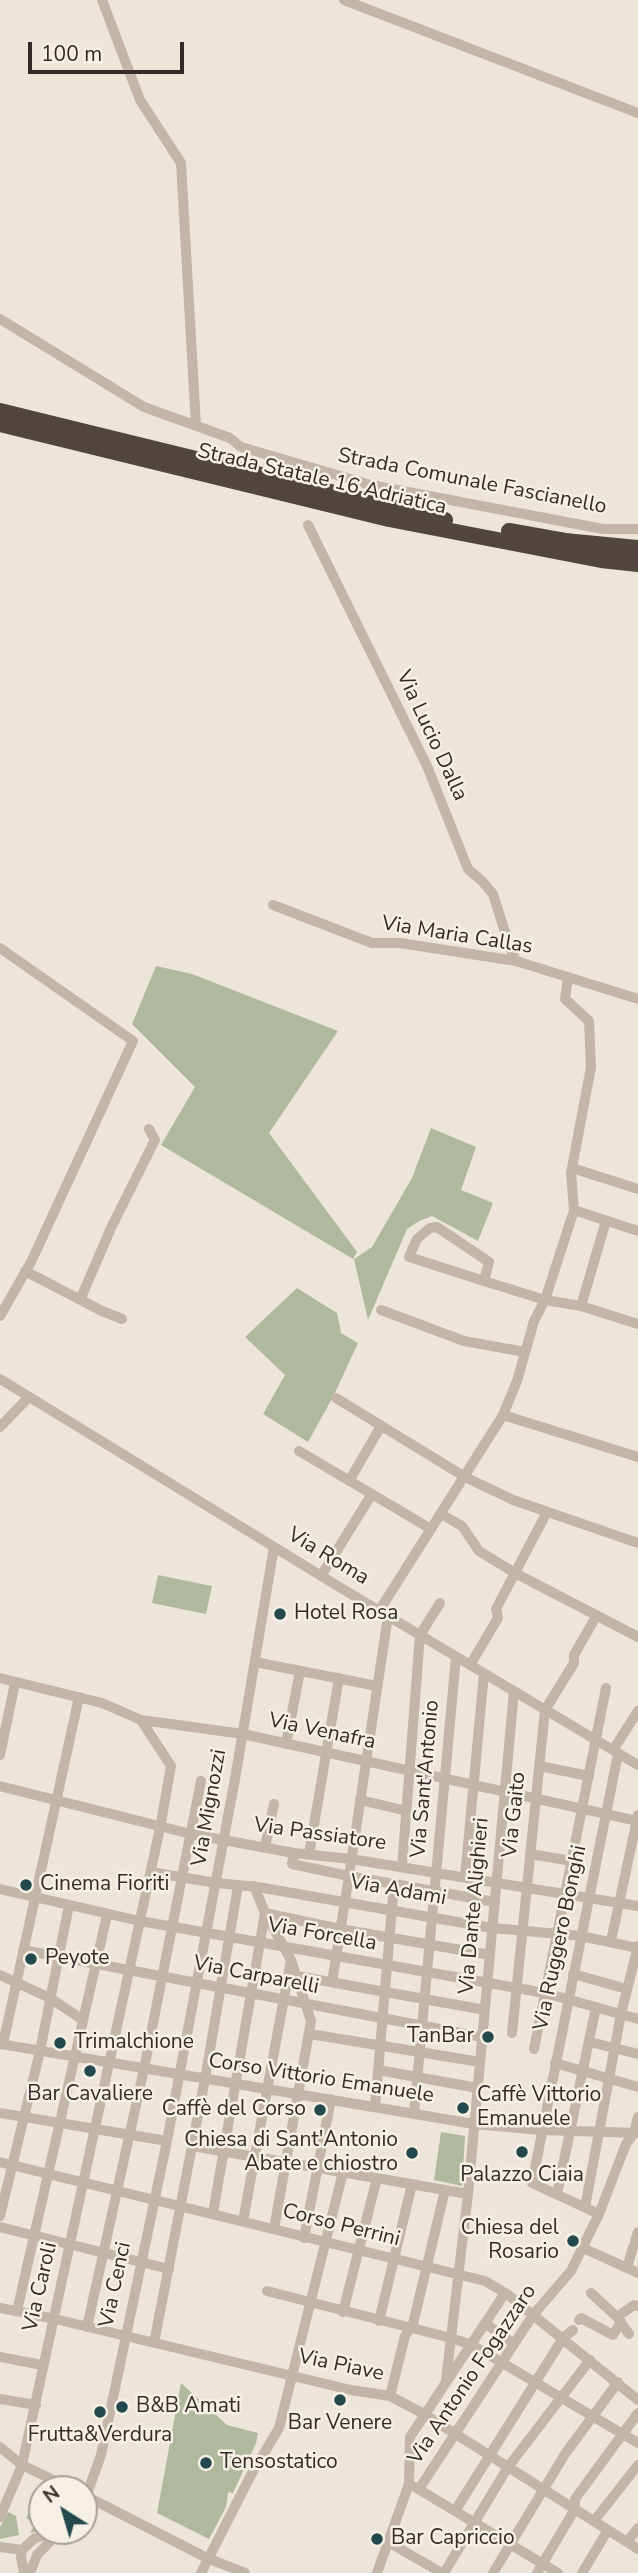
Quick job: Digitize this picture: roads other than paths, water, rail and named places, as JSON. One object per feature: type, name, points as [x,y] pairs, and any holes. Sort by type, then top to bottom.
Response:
[{"type":"highway","name":"Strada Statale 16 Adriatica","points":[[0,411],[454,522],[565,541],[638,548]]},
{"type":"highway","name":"Strada Statale 16 Adriatica","points":[[0,424],[389,519],[601,560],[638,564]]},
{"type":"street","points":[[103,0],[140,100],[181,163],[196,426]]},
{"type":"street","points":[[344,0],[638,113]]},
{"type":"street","name":"Strada Comunale Fascianello","points":[[0,319],[144,407],[230,438],[241,447],[371,485],[603,529],[638,529]]},
{"type":"street","name":"Via Lucio Dalla","points":[[308,525],[427,766],[468,869],[493,894],[516,961]]},
{"type":"street","name":"Via Maria Callas","points":[[273,905],[372,943],[400,943],[516,961],[638,999]]},
{"type":"street","points":[[0,948],[133,1041],[25,1271],[0,1316]]},
{"type":"street","points":[[332,1983],[377,1686],[384,1613],[431,1530],[503,1415],[517,1381],[534,1321],[545,1300],[574,1210],[572,1168],[591,1067],[589,1021],[565,999],[568,978]]},
{"type":"street","points":[[80,1300],[116,1217],[155,1140],[149,1129]]},
{"type":"street","points":[[572,1168],[638,1189]]},
{"type":"street","points":[[574,1210],[638,1231]]},
{"type":"street","points":[[581,1306],[606,1221]]},
{"type":"street","points":[[484,1281],[489,1262],[437,1227],[422,1232],[417,1238],[409,1257],[484,1281],[545,1300],[581,1306],[638,1324]]},
{"type":"street","points":[[25,1271],[122,1319]]},
{"type":"street","points":[[382,1310],[464,1341],[525,1352]]},
{"type":"street","name":"Via Roma","points":[[0,1379],[321,1576],[638,1765]]},
{"type":"street","points":[[0,1427],[29,1397]]},
{"type":"street","points":[[336,1398],[465,1477],[513,1500],[638,1543]]},
{"type":"street","points":[[503,1415],[638,1457]]},
{"type":"street","points":[[349,1480],[381,1426]]},
{"type":"street","points":[[299,1451],[431,1530]]},
{"type":"street","points":[[321,1576],[372,1494]]},
{"type":"street","points":[[470,1665],[498,1618],[496,1609],[547,1512]]},
{"type":"street","points":[[441,1514],[462,1526],[479,1551],[638,1637]]},
{"type":"street","name":"Via Mignozzi","points":[[180,2075],[243,1734],[274,1547]]},
{"type":"street","points":[[402,1867],[420,1635],[440,1603]]},
{"type":"street","name":"Via Gaito","points":[[512,2033],[545,1710],[574,1662],[574,1655],[597,1615]]},
{"type":"street","name":"Via Sant'Antonio","points":[[414,2113],[456,1657]]},
{"type":"street","points":[[255,1662],[377,1686]]},
{"type":"street","points":[[286,1744],[300,1671]]},
{"type":"street","points":[[465,1878],[484,1673]]},
{"type":"street","name":"Via Venafra","points":[[0,1678],[102,1703],[141,1720],[243,1734],[638,1819]]},
{"type":"street","points":[[309,1854],[339,1678]]},
{"type":"street","points":[[0,1755],[15,1683]]},
{"type":"street","points":[[534,2049],[606,1688]]},
{"type":"street","name":"Via Dante Alighieri","points":[[446,2380],[468,2194],[514,1691]]},
{"type":"street","points":[[1,2044],[79,1697]]},
{"type":"street","name":"Via Ruggero Bonghi","points":[[557,2194],[532,2183],[606,1814],[615,1752],[638,1711]]},
{"type":"street","name":"Via Caroli","points":[[0,2517],[3,2502],[22,2465],[36,2405],[42,2365],[55,2319],[96,2130],[171,1766],[141,1720]]},
{"type":"street","points":[[539,1766],[589,1776]]},
{"type":"street","points":[[87,2327],[145,2069],[201,1781]]},
{"type":"street","name":"Via Passiatore","points":[[0,1786],[191,1834],[295,1853],[436,1872],[638,1906]]},
{"type":"street","points":[[360,1800],[407,1811]]},
{"type":"street","points":[[265,1847],[274,1804]]},
{"type":"street","points":[[611,1941],[638,1819]]},
{"type":"street","points":[[295,1853],[292,1864],[495,1902]]},
{"type":"street","points":[[530,1854],[572,1861]]},
{"type":"street","name":"Via Adami","points":[[150,1872],[238,1886],[254,1886],[492,1928],[581,1936],[638,1947]]},
{"type":"street","points":[[375,2107],[394,1884]]},
{"type":"street","points":[[155,2343],[238,1886]]},
{"type":"street","points":[[254,1886],[297,1976],[311,2021],[274,2229]]},
{"type":"street","name":"Via Forcella","points":[[0,1889],[107,1915],[206,1934],[545,1993],[638,2019]]},
{"type":"street","points":[[0,2216],[40,2051],[69,1905]]},
{"type":"street","points":[[265,1913],[490,1955]]},
{"type":"street","points":[[213,2213],[265,1913]]},
{"type":"street","points":[[17,2311],[107,1915]]},
{"type":"street","points":[[584,2207],[621,2014],[638,1947]]},
{"type":"street","name":"Via Carparelli","points":[[23,1950],[58,1959],[482,2037]]},
{"type":"street","points":[[243,2221],[290,1960]]},
{"type":"street","points":[[573,1974],[627,1989]]},
{"type":"street","points":[[0,1975],[50,1997],[83,2020]]},
{"type":"street","points":[[297,1976],[485,2010]]},
{"type":"street","points":[[596,2007],[557,2194],[599,2214]]},
{"type":"street","points":[[310,2034],[480,2062]]},
{"type":"street","points":[[590,2042],[638,2054]]},
{"type":"street","name":"Corso Vittorio Emanuele","points":[[1,2044],[474,2124],[541,2130],[636,2133]]},
{"type":"street","points":[[555,2063],[638,2087]]},
{"type":"street","points":[[378,2070],[478,2088]]},
{"type":"street","name":"Via Cenci","points":[[94,2475],[101,2455],[180,2075]]},
{"type":"street","points":[[304,2238],[331,2099]]},
{"type":"street","points":[[0,2113],[167,2141]]},
{"type":"street","name":"Via Antonio Fogazzaro","points":[[414,2487],[455,2434],[533,2315],[571,2271],[599,2214],[626,2144],[636,2133],[638,2117]]},
{"type":"street","points":[[192,2146],[468,2194]]},
{"type":"street","name":"Corso Perrini","points":[[0,2162],[485,2281],[505,2293],[563,2338],[638,2400]]},
{"type":"street","points":[[201,2573],[279,2428],[343,2172]]},
{"type":"street","points":[[344,2312],[377,2178]]},
{"type":"street","points":[[379,2321],[412,2184]]},
{"type":"street","points":[[390,2396],[405,2336],[411,2329],[445,2190]]},
{"type":"street","points":[[0,2227],[169,2269]]},
{"type":"street","points":[[583,2248],[633,2270],[636,2240]]},
{"type":"street","points":[[267,2291],[451,2337],[472,2345],[638,2443]]},
{"type":"street","points":[[377,2573],[414,2487],[410,2437],[505,2293]]},
{"type":"street","points":[[591,2294],[619,2319],[629,2334]]},
{"type":"street","points":[[455,2511],[563,2338],[581,2318],[613,2335],[619,2319],[634,2305],[638,2306]]},
{"type":"street","name":"Via Piave","points":[[0,2308],[351,2390],[390,2396],[424,2414],[638,2549]]},
{"type":"street","points":[[486,2324],[514,2344]]},
{"type":"street","points":[[0,2357],[42,2365]]},
{"type":"street","points":[[390,2543],[443,2573],[508,2467],[590,2360]]},
{"type":"street","points":[[492,2573],[565,2454],[618,2382]]},
{"type":"street","points":[[0,2399],[36,2405]]},
{"type":"street","points":[[540,2568],[575,2509],[575,2499],[638,2413]]},
{"type":"street","points":[[0,2447],[22,2465]]},
{"type":"street","points":[[0,2460],[22,2465],[43,2475]]},
{"type":"street","points":[[594,2521],[638,2465]]},
{"type":"street","points":[[414,2487],[511,2544],[540,2568],[558,2573]]},
{"type":"street","points":[[98,2504],[207,2558],[245,2573]]},
{"type":"street","points":[[627,2542],[638,2528]]},
{"type":"street","points":[[582,2573],[608,2530]]},
{"type":"street","points":[[24,2573],[21,2557],[22,2550],[28,2544]]},
{"type":"street","points":[[30,2573],[37,2555],[47,2545]]},
{"type":"street","points":[[0,2547],[22,2550]]},
{"type":"place","name":"Hotel Rosa","points":[[280,1614]]},
{"type":"place","name":"Cinema Fioriti","points":[[26,1885]]},
{"type":"place","name":"Peyote","points":[[31,1959]]},
{"type":"place","name":"TanBar","points":[[488,2037]]},
{"type":"place","name":"Trimalchione","points":[[60,2043]]},
{"type":"place","name":"Bar Cavaliere","points":[[90,2071]]},
{"type":"place","name":"Caffè Vittorio Emanuele","points":[[463,2108]]},
{"type":"place","name":"Caffè del Corso","points":[[320,2110]]},
{"type":"place","name":"Palazzo Ciaia","points":[[522,2152]]},
{"type":"place","name":"Chiesa di Sant'Antonio Abate e chiostro","points":[[412,2153]]},
{"type":"place","name":"Chiesa del Rosario","points":[[573,2241]]},
{"type":"place","name":"Bar Venere","points":[[340,2400]]},
{"type":"place","name":"B&B Amati","points":[[122,2407]]},
{"type":"place","name":"Frutta&Verdura","points":[[100,2412]]},
{"type":"place","name":"Tensostatico","points":[[206,2463]]},
{"type":"place","name":"Bar Capriccio","points":[[377,2539]]}]
